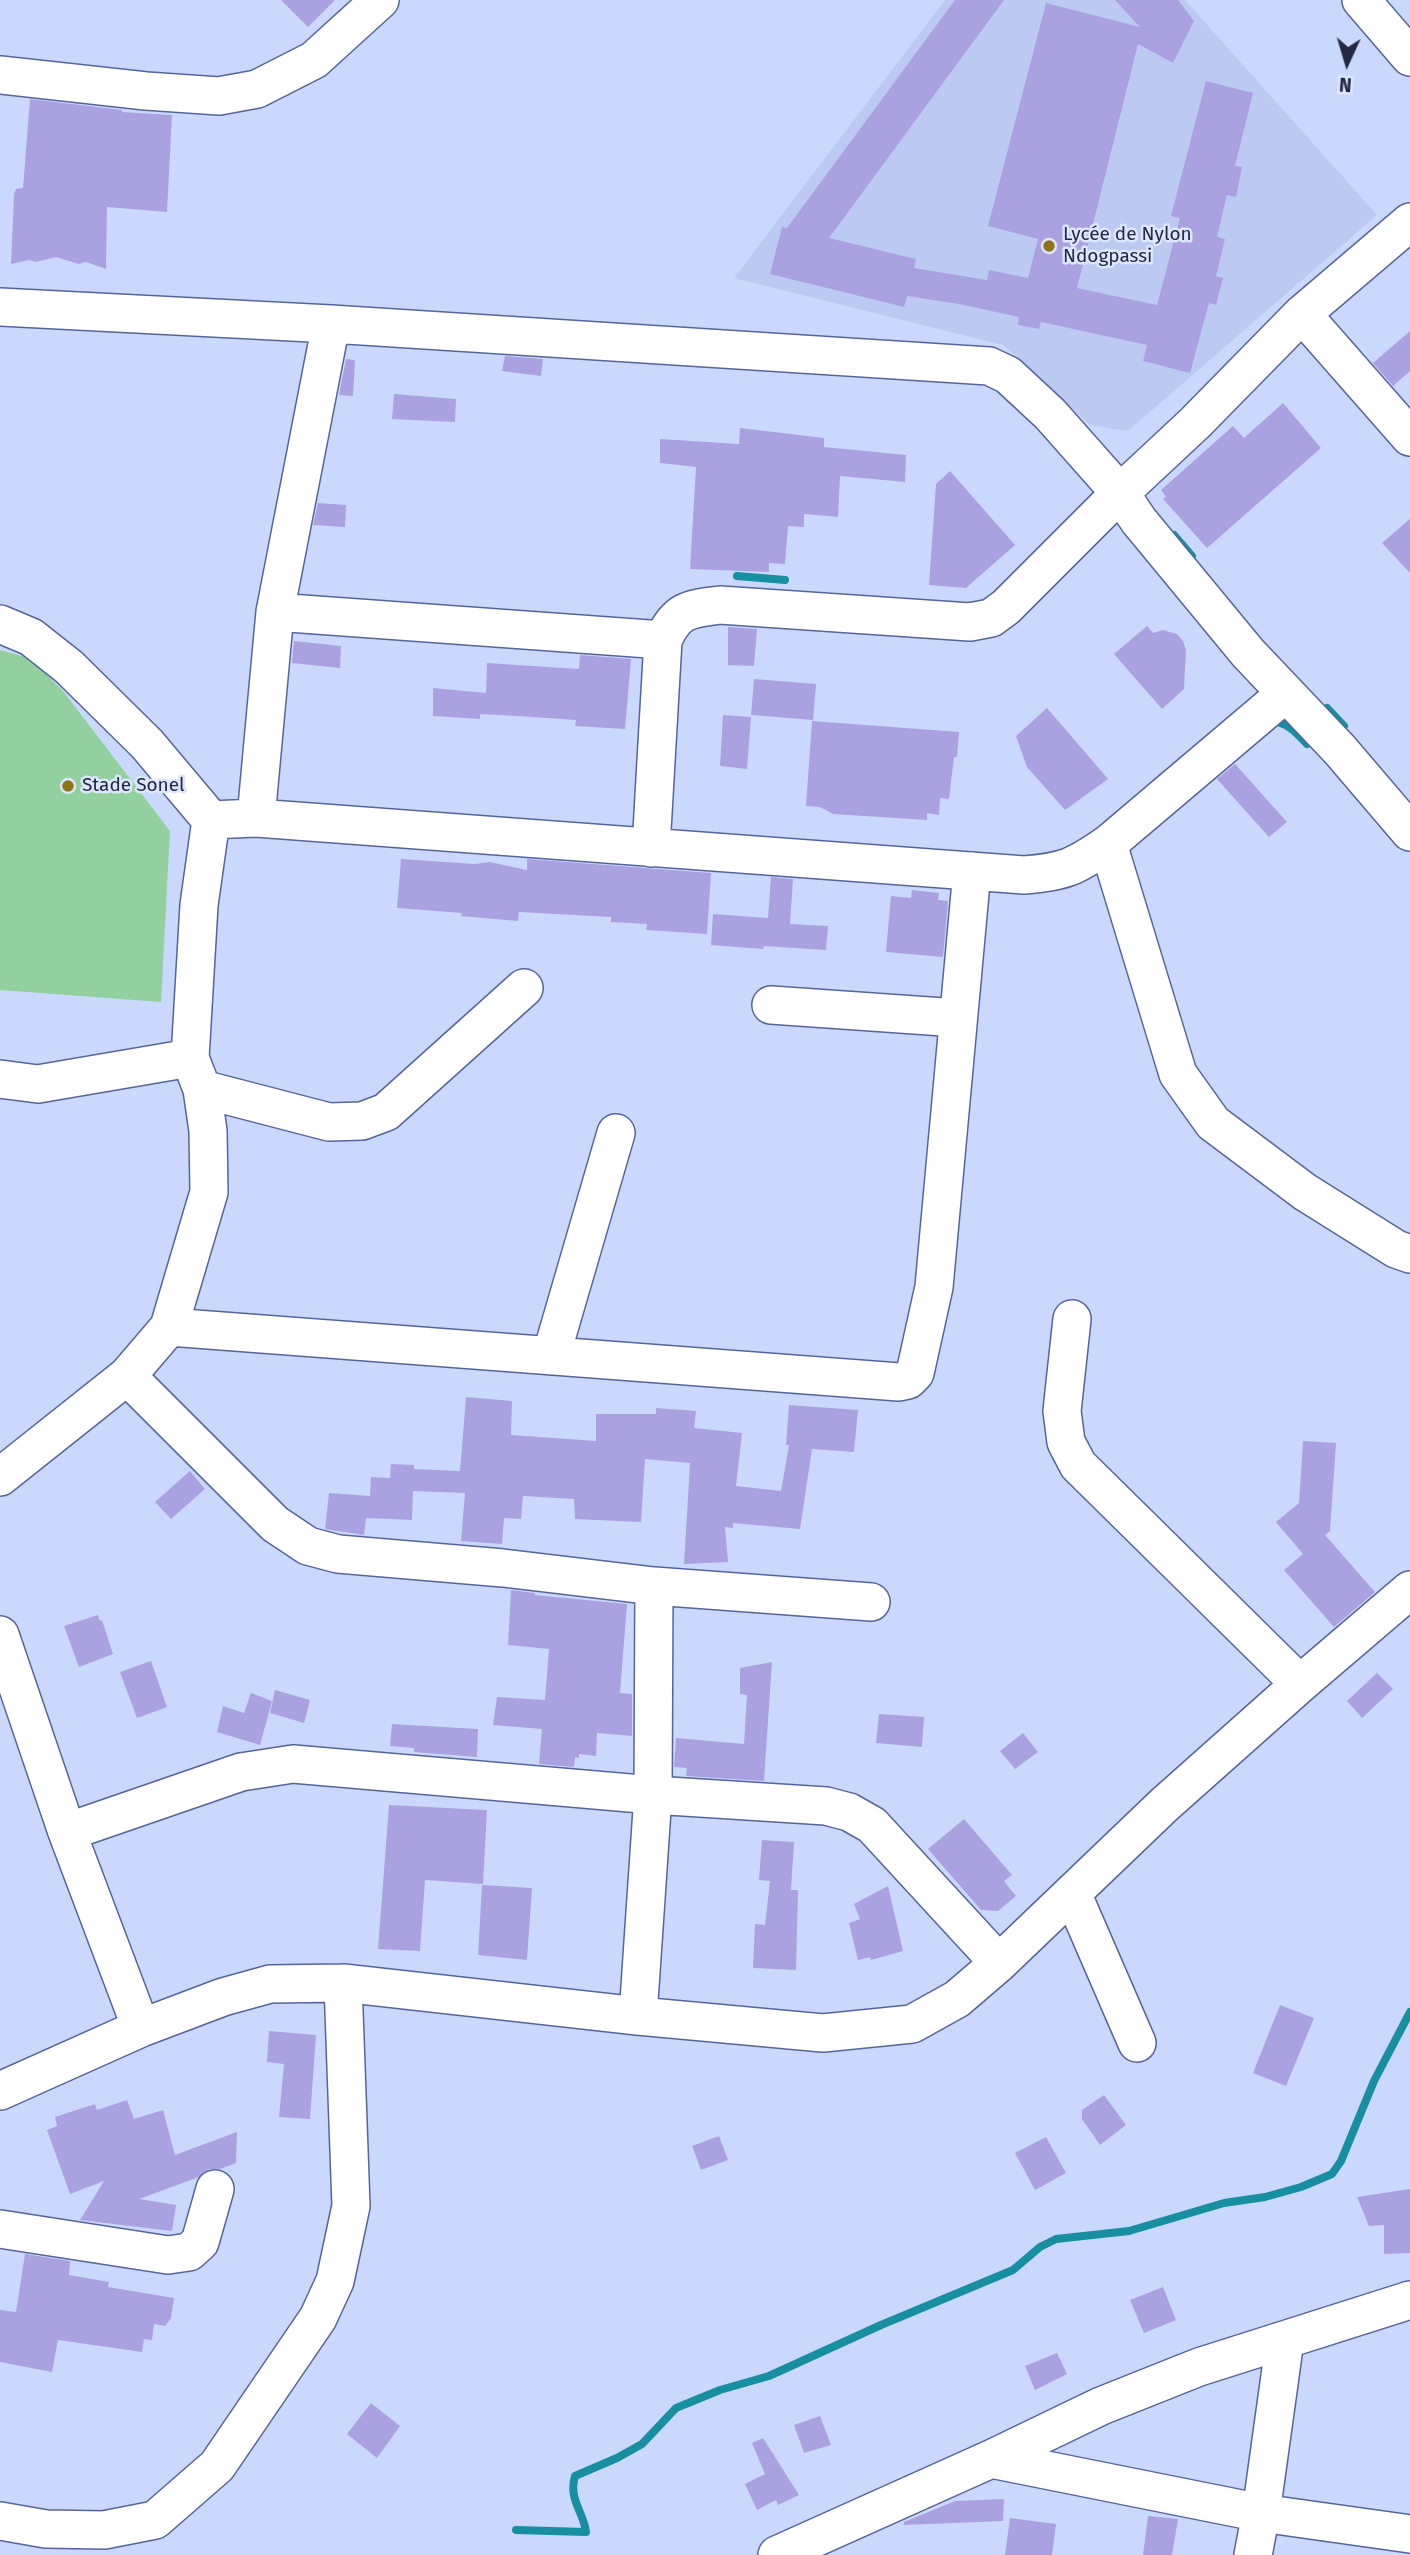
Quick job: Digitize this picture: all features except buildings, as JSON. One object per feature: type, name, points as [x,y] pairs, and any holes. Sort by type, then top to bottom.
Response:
[{"type":"street","points":[[0,75],[219,96],[257,89],[314,60],[380,0]]},
{"type":"street","points":[[1362,0],[1410,57]]},
{"type":"street","points":[[651,848],[663,640],[671,623],[689,609],[720,604],[970,622],[991,618],[1006,607],[1120,493],[1195,423],[1302,314],[1410,222]]},
{"type":"street","points":[[0,307],[331,324],[989,366],[1008,374],[1050,414],[1120,493],[1167,556],[1285,694],[1340,750],[1410,832]]},
{"type":"street","points":[[1302,314],[1410,437]]},
{"type":"street","points":[[256,818],[275,612],[331,324]]},
{"type":"street","points":[[275,612],[663,640]]},
{"type":"street","points":[[0,624],[31,637],[69,667],[147,744],[211,820],[198,905],[196,1074],[208,1131],[209,1192],[169,1327],[127,1376],[0,1477]]},
{"type":"street","points":[[211,820],[256,818],[1024,875],[1048,873],[1078,865],[1108,844],[1285,694]]},
{"type":"street","points":[[1108,844],[1178,1074],[1213,1123],[1305,1192],[1396,1249],[1410,1254]]},
{"type":"street","points":[[169,1327],[899,1382],[908,1380],[915,1373],[934,1287],[972,871]]},
{"type":"street","points":[[0,1079],[38,1084],[196,1074],[329,1122],[362,1121],[386,1112],[524,988]]},
{"type":"street","points":[[771,1005],[958,1018]]},
{"type":"street","points":[[551,1356],[616,1133]]},
{"type":"street","points":[[1072,1319],[1062,1410],[1066,1442],[1077,1465],[1300,1684]]},
{"type":"street","points":[[127,1376],[275,1524],[308,1546],[338,1554],[503,1568],[654,1586],[871,1602]]},
{"type":"street","points":[[638,2016],[653,1795],[654,1586]]},
{"type":"street","points":[[0,2091],[141,2028],[223,1997],[270,1984],[343,1983],[638,2016],[823,2033],[912,2024],[957,1999],[999,1964],[1164,1805],[1410,1590]]},
{"type":"street","points":[[0,1635],[67,1832],[141,2028]]},
{"type":"street","points":[[67,1832],[241,1772],[293,1764],[653,1795],[826,1806],[849,1812],[872,1825],[999,1964]]},
{"type":"street","points":[[1072,1894],[1137,2043]]},
{"type":"street","points":[[0,2521],[46,2529],[104,2530],[155,2520],[217,2466],[318,2318],[335,2281],[351,2206],[343,1983]]},
{"type":"street","points":[[0,2229],[168,2255],[178,2254],[188,2252],[200,2242],[215,2189]]},
{"type":"street","points":[[777,2555],[991,2459],[1101,2406],[1199,2367],[1410,2300]]},
{"type":"street","points":[[1253,2555],[1285,2340]]},
{"type":"street","points":[[991,2459],[1261,2513],[1410,2534]]},
{"type":"shaded area","name":"Lycée de Nylon Ndogpassi","points":[[945,0],[1185,0],[1377,215],[1128,431],[1090,425],[1003,345],[734,278]]},
{"type":"green space","name":"Stade Sonel","points":[[0,650],[30,658],[63,691],[170,831],[161,1002],[0,990]]},
{"type":"waterway","points":[[1174,535],[1192,556]]},
{"type":"waterway","points":[[737,576],[785,580]]},
{"type":"waterway","points":[[1327,708],[1344,726]]},
{"type":"waterway","points":[[1269,721],[1286,725],[1307,744]]},
{"type":"waterway","points":[[516,2530],[586,2532],[573,2492],[575,2476],[642,2444],[676,2408],[720,2390],[769,2376],[881,2325],[1013,2270],[1040,2247],[1056,2239],[1129,2231],[1224,2203],[1265,2197],[1301,2187],[1332,2174],[1341,2161],[1374,2081],[1410,2012]]},
{"type":"place","name":"Lycée de Nylon Ndogpassi","points":[[1049,246]]},
{"type":"place","name":"Stade Sonel","points":[[68,786]]}]
